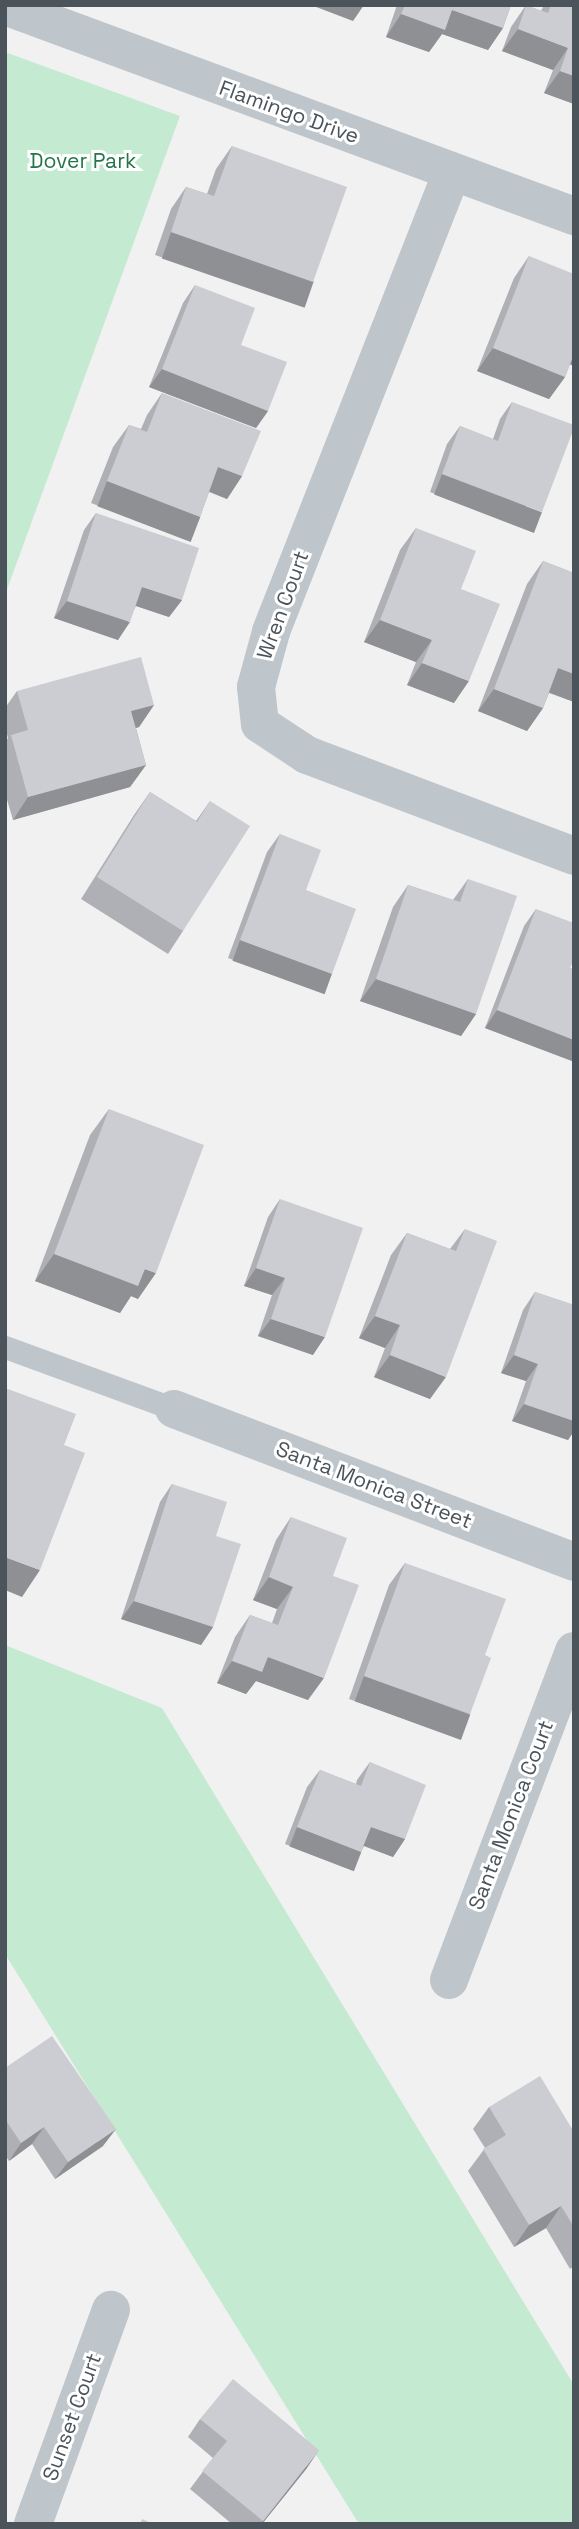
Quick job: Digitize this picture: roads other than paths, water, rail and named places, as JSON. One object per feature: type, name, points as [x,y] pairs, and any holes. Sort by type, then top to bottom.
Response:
[{"type":"street","name":"Flamingo Drive","points":[[5,6],[574,216]]},
{"type":"street","name":"Wren Court","points":[[452,172],[271,632],[256,687],[261,724],[307,755],[574,856]]},
{"type":"street","name":"Santa Monica Street","points":[[174,1409],[574,1562]]},
{"type":"street","name":"Santa Monica Court","points":[[449,1980],[574,1651]]},
{"type":"street","name":"Sunset Court","points":[[33,2524],[111,2311]]},
{"type":"lane","points":[[5,1347],[174,1409]]},
{"type":"park label","name":"Dover Park","points":[[83,161]]}]
